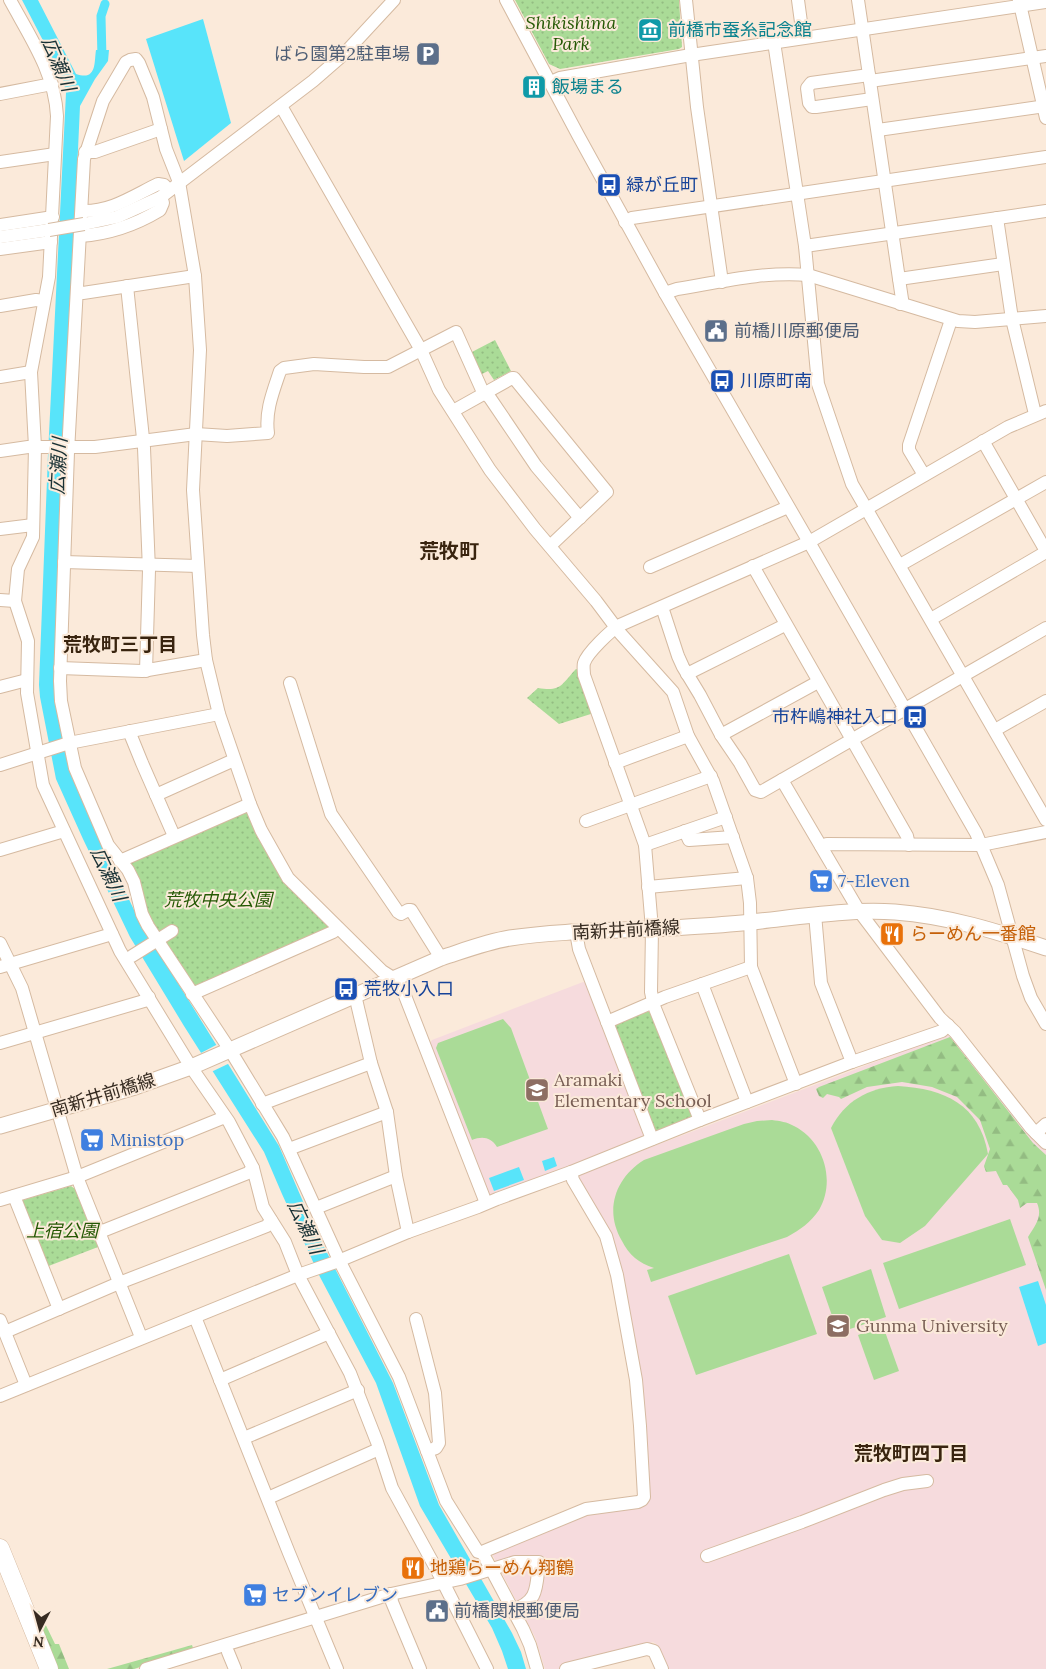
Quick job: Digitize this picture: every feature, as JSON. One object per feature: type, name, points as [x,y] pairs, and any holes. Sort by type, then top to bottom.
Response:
[{"type":"highway","points":[[0,1548],[48,1669]]},
{"type":"highway","points":[[0,1579],[36,1669]]},
{"type":"main road","name":"南新井前橋線","points":[[0,1126],[154,1081],[198,1064],[440,958],[510,938],[576,932],[751,922],[859,911],[895,912],[943,918],[1046,948]]},
{"type":"street","points":[[10,0],[52,84],[57,116],[49,277],[31,372],[41,447],[32,538],[18,569],[15,601],[28,641],[27,698],[44,788],[120,951],[149,997],[198,1064],[252,1168],[263,1207],[285,1242],[298,1275],[358,1390],[392,1488],[444,1583],[487,1669]]},
{"type":"street","points":[[82,230],[139,208],[165,194],[281,106],[344,54],[394,0]]},
{"type":"street","points":[[506,0],[665,293],[969,820],[998,885],[1031,998],[1046,1024]]},
{"type":"street","points":[[686,0],[710,206],[722,282]]},
{"type":"street","points":[[798,0],[803,37]]},
{"type":"street","points":[[858,0],[900,280],[902,299],[900,304]]},
{"type":"street","points":[[550,82],[560,78],[691,55],[862,29],[973,6],[1046,2]]},
{"type":"street","points":[[878,130],[1045,110],[1019,3]]},
{"type":"street","points":[[774,42],[805,246],[820,389],[852,484],[1046,820]]},
{"type":"street","points":[[872,99],[816,107],[810,106],[807,88],[810,84],[1046,56]]},
{"type":"street","points":[[486,1203],[401,985],[382,971],[288,878],[261,830],[234,760],[206,660],[201,614],[193,490],[200,350],[195,276],[180,182],[166,149],[153,97],[138,61],[130,60],[126,62],[103,101],[85,152],[82,230],[67,447],[60,668],[61,701],[74,768],[108,845],[134,882],[142,914],[156,941],[192,994],[289,1149],[316,1208],[337,1261],[399,1377],[446,1501],[514,1615],[530,1645],[537,1669]]},
{"type":"street","points":[[0,94],[52,84]]},
{"type":"street","points":[[281,106],[421,350],[439,390],[490,470],[596,601],[615,628],[673,692],[688,736],[710,776],[747,878],[751,922],[751,967],[796,1084]]},
{"type":"street","points":[[85,152],[95,152],[161,129]]},
{"type":"street","points":[[0,162],[55,154]]},
{"type":"street","points":[[625,222],[632,218],[1046,157]]},
{"type":"street","points":[[0,225],[51,230],[82,230],[100,233],[122,227],[158,212],[165,194],[162,184],[156,185],[112,206],[82,211]]},
{"type":"street","points":[[805,246],[1046,211]]},
{"type":"street","points":[[700,1120],[653,1002],[652,929],[645,845],[583,669],[587,657],[615,628],[810,542],[983,441],[1040,413],[1012,318],[997,218]]},
{"type":"street","points":[[0,237],[51,230]]},
{"type":"street","points":[[0,250],[51,230]]},
{"type":"street","points":[[900,280],[1003,264]]},
{"type":"street","points":[[665,293],[677,289],[779,273],[808,275],[950,320],[975,322],[1046,316]]},
{"type":"street","points":[[77,292],[83,293],[195,276]]},
{"type":"street","points":[[127,286],[144,441],[149,564],[146,671]]},
{"type":"street","points":[[0,306],[36,300],[44,301]]},
{"type":"street","points":[[924,475],[909,450],[909,444],[950,320]]},
{"type":"street","points":[[0,451],[41,447],[95,447],[196,434],[227,436],[268,433],[267,418],[270,404],[280,371],[284,368],[314,364],[381,368],[396,364],[456,332],[485,393],[536,466],[580,518]]},
{"type":"street","points":[[0,377],[31,372]]},
{"type":"street","points":[[453,411],[514,378],[607,492],[550,546]]},
{"type":"street","points":[[931,619],[1046,552],[983,441]]},
{"type":"street","points":[[900,565],[1046,482]]},
{"type":"street","points":[[650,568],[788,507]]},
{"type":"street","points":[[0,529],[33,525]]},
{"type":"street","points":[[64,562],[198,566]]},
{"type":"street","points":[[753,566],[907,836],[909,845]]},
{"type":"street","points":[[0,600],[15,601]]},
{"type":"street","points":[[662,607],[678,656],[687,674],[721,735],[758,792],[762,792],[852,741],[1046,628]]},
{"type":"street","points":[[687,674],[785,625]]},
{"type":"street","points":[[60,668],[146,671],[206,660]]},
{"type":"street","points":[[0,687],[27,680]]},
{"type":"street","points":[[721,735],[818,682]]},
{"type":"street","points":[[290,683],[331,814],[398,912],[401,914],[411,910],[440,958]]},
{"type":"street","points":[[995,730],[1046,701]]},
{"type":"street","points":[[0,765],[69,743],[220,714]]},
{"type":"street","points":[[130,731],[174,836]]},
{"type":"street","points":[[615,763],[688,736]]},
{"type":"street","points":[[156,795],[234,760]]},
{"type":"street","points":[[586,820],[630,806],[710,776]]},
{"type":"street","points":[[782,780],[859,911],[940,1018],[948,1025],[1046,1143]]},
{"type":"street","points":[[120,861],[250,804]]},
{"type":"street","points":[[645,845],[726,818]]},
{"type":"street","points":[[0,850],[64,831]]},
{"type":"street","points":[[685,832],[689,840],[733,838]]},
{"type":"street","points":[[821,846],[827,844],[981,845],[1046,832]]},
{"type":"street","points":[[648,888],[747,878]]},
{"type":"street","points":[[815,914],[821,983],[852,1062]]},
{"type":"street","points":[[192,994],[333,932],[338,928]]},
{"type":"street","points":[[135,955],[172,931]]},
{"type":"street","points":[[576,932],[578,950],[652,1139]]},
{"type":"street","points":[[6,965],[112,934]]},
{"type":"street","points":[[0,943],[6,965],[22,988],[77,1177],[141,1337]]},
{"type":"street","points":[[607,1022],[653,1002],[751,967]]},
{"type":"street","points":[[702,984],[747,1102]]},
{"type":"street","points":[[355,994],[372,1063],[387,1112],[396,1176],[408,1232]]},
{"type":"street","points":[[0,1042],[144,1001],[149,997]]},
{"type":"street","points":[[0,1396],[141,1337],[298,1275],[571,1172],[852,1062],[942,1031],[948,1025]]},
{"type":"street","points":[[262,1104],[372,1063]]},
{"type":"street","points":[[289,1149],[387,1112]]},
{"type":"street","points":[[0,1200],[77,1177],[225,1117]]},
{"type":"street","points":[[1036,1133],[1046,1124]]},
{"type":"street","points":[[100,1232],[248,1173],[252,1168]]},
{"type":"street","points":[[146,1669],[460,1579],[586,1509],[638,1502],[644,1497],[636,1380],[617,1275],[606,1236],[573,1180],[571,1172]]},
{"type":"street","points":[[316,1208],[396,1176]]},
{"type":"street","points":[[14,1196],[59,1309]]},
{"type":"street","points":[[26,1384],[2,1326],[59,1309],[119,1283],[267,1226],[271,1220]]},
{"type":"street","points":[[194,1317],[337,1669]]},
{"type":"street","points":[[416,1320],[436,1399],[439,1443],[436,1448],[427,1451]]},
{"type":"street","points":[[220,1380],[329,1333]]},
{"type":"street","points":[[244,1438],[358,1390]]},
{"type":"street","points":[[268,1498],[379,1450]]},
{"type":"street","points":[[707,1556],[884,1490],[903,1484],[927,1481]]},
{"type":"street","points":[[485,1564],[539,1562],[536,1590],[533,1597],[514,1615]]},
{"type":"street","points":[[392,1598],[420,1669]]},
{"type":"street","points":[[170,1669],[228,1652],[318,1621]]},
{"type":"street","points":[[566,1669],[647,1649],[654,1651],[662,1669]]},
{"type":"street","points":[[228,1652],[235,1669]]},
{"type":"shaded area","name":"Aramaki Elementary School","points":[[583,982],[588,984],[645,1135],[644,1139],[493,1197],[488,1195],[429,1045],[432,1040]]},
{"type":"shaded area","name":"Gunma University","points":[[951,1033],[1035,1139],[1046,1150],[1046,1669],[667,1669],[656,1644],[653,1642],[559,1669],[545,1669],[535,1637],[492,1554],[590,1511],[648,1504],[644,1425],[625,1298],[578,1175]]},
{"type":"green space","name":"Shikishima Park","points":[[515,0],[679,0],[682,47],[560,69],[549,64]]},
{"type":"green space","points":[[495,340],[511,371],[494,380],[488,371],[480,375],[470,353]]},
{"type":"green space","points":[[576,669],[580,670],[594,713],[559,724],[527,698],[538,688],[552,689],[560,686]]},
{"type":"green space","name":"荒牧中央公園","points":[[247,810],[256,827],[330,925],[329,930],[194,987],[154,928],[129,866],[130,860]]},
{"type":"green space","points":[[647,1011],[651,1013],[692,1117],[656,1134],[614,1024]]},
{"type":"green space","points":[[503,1019],[511,1028],[548,1129],[497,1147],[486,1138],[472,1140],[436,1048],[438,1043]]},
{"type":"green space","points":[[950,1037],[1033,1143],[1046,1155],[1046,1290],[1028,1237],[1039,1217],[1037,1203],[1027,1203],[1020,1208],[1018,1200],[1007,1185],[1003,1185],[996,1171],[986,1172],[984,1166],[990,1149],[980,1120],[957,1097],[932,1087],[902,1082],[867,1087],[841,1099],[827,1094],[823,1098],[819,1096],[816,1089]]},
{"type":"green space","points":[[898,1086],[931,1091],[957,1102],[968,1111],[977,1123],[988,1154],[925,1226],[900,1243],[882,1240],[865,1216],[831,1128],[850,1103],[867,1093]]},
{"type":"green space","points":[[772,1120],[794,1126],[813,1141],[820,1152],[824,1163],[826,1187],[824,1199],[819,1210],[805,1225],[787,1237],[651,1282],[647,1270],[654,1268],[639,1261],[631,1254],[622,1241],[614,1218],[615,1196],[626,1176],[644,1160],[744,1124]]},
{"type":"green space","name":"上宿公園","points":[[71,1186],[75,1189],[98,1247],[46,1267],[22,1204],[23,1200]]},
{"type":"green space","points":[[1010,1219],[1026,1265],[899,1309],[883,1263]]},
{"type":"green space","points":[[789,1254],[817,1334],[696,1375],[668,1296]]},
{"type":"green space","points":[[871,1269],[886,1317],[838,1333],[822,1287]]},
{"type":"green space","points":[[883,1326],[899,1371],[874,1380],[858,1335]]},
{"type":"green space","points":[[39,1611],[55,1644],[59,1644],[69,1669],[51,1669],[29,1613]]},
{"type":"green space","points":[[192,1645],[193,1648],[189,1651],[134,1669],[107,1669]]},
{"type":"water","name":"広瀬川","points":[[22,0],[38,0],[76,74],[83,76],[91,73],[96,50],[109,50],[108,61],[95,79],[80,106],[56,676],[72,773],[84,805],[135,912],[279,1146],[314,1227],[393,1383],[439,1505],[512,1633],[521,1652],[526,1669],[508,1669],[492,1628],[420,1506],[376,1383],[320,1277],[264,1152],[130,937],[56,779],[39,685],[48,454],[66,93],[63,79]]},
{"type":"water","points":[[203,19],[231,123],[184,161],[146,39]]},
{"type":"water","points":[[554,1157],[557,1166],[545,1171],[542,1161]]},
{"type":"water","points":[[519,1167],[524,1180],[494,1191],[489,1178]]},
{"type":"water","points":[[1038,1281],[1046,1305],[1046,1343],[1038,1346],[1019,1287]]},
{"type":"pier","points":[[218,1044],[230,1063],[211,1072],[199,1054]]},
{"type":"waterway","points":[[102,59],[101,16],[105,4]]},
{"type":"place","name":"前橋市蚕糸記念館","points":[[650,30]]},
{"type":"place","name":"ばら園第2駐車場","points":[[428,54]]},
{"type":"place","name":"飯場まる","points":[[534,87]]},
{"type":"place","name":"緑が丘町","points":[[609,185]]},
{"type":"place","name":"前橋川原郵便局","points":[[716,331]]},
{"type":"place","name":"川原町南","points":[[722,381]]},
{"type":"place","name":"市杵嶋神社入口","points":[[915,717]]},
{"type":"place","name":"7-Eleven","points":[[821,881]]},
{"type":"place","name":"らーめん一番館","points":[[892,934]]},
{"type":"place","name":"荒牧小入口","points":[[346,989]]},
{"type":"place","name":"Aramaki Elementary School","points":[[537,1090]]},
{"type":"place","name":"Ministop","points":[[92,1140]]},
{"type":"place","name":"Gunma University","points":[[838,1326]]},
{"type":"place","name":"地鶏らーめん翔鶴","points":[[413,1568]]},
{"type":"place","name":"セブンイレブン","points":[[255,1595]]},
{"type":"place","name":"前橋関根郵便局","points":[[437,1611]]},
{"type":"district","name":"荒牧町","points":[[449,551]]},
{"type":"district","name":"荒牧町三丁目","points":[[120,644]]},
{"type":"district","name":"荒牧町四丁目","points":[[911,1453]]}]
